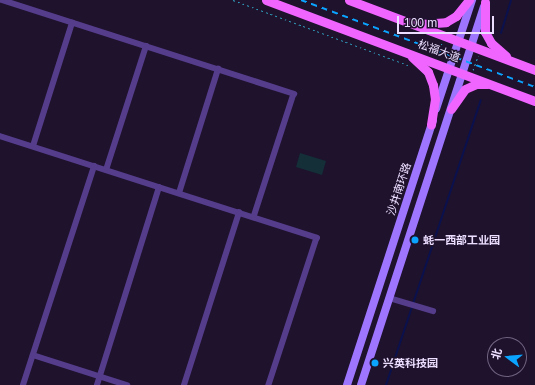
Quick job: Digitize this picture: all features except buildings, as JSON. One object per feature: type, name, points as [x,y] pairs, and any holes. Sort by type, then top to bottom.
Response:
[{"type":"main road","name":"松福大道","points":[[266,0],[535,101]]},
{"type":"main road","name":"松福大道","points":[[349,0],[535,70]]},
{"type":"main road","points":[[412,24],[446,22],[456,16],[471,0]]},
{"type":"main road","name":"沙井南环路","points":[[347,385],[471,0]]},
{"type":"main road","points":[[361,385],[486,1]]},
{"type":"main road","points":[[486,1],[483,26],[487,37],[500,52],[517,63]]},
{"type":"main road","points":[[401,50],[417,60],[431,78],[435,99],[431,125]]},
{"type":"main road","points":[[451,109],[457,97],[470,86],[483,84],[497,86]]},
{"type":"street","points":[[2,0],[294,94],[254,217]]},
{"type":"street","points":[[33,146],[72,22]]},
{"type":"street","points":[[106,170],[146,46]]},
{"type":"street","points":[[179,193],[218,70]]},
{"type":"street","points":[[0,136],[317,238],[269,385]]},
{"type":"street","points":[[24,385],[94,166]]},
{"type":"street","points":[[97,385],[159,187]]},
{"type":"street","points":[[184,385],[239,212]]},
{"type":"street","points":[[390,298],[433,311]]},
{"type":"street","points":[[33,355],[127,385]]},
{"type":"path","points":[[233,0],[412,67]]},
{"type":"path","points":[[437,58],[442,43]]},
{"type":"path","points":[[473,70],[479,54]]},
{"type":"shaded area","points":[[300,153],[326,161],[322,175],[296,167]]},
{"type":"waterway","points":[[501,33],[511,0]]},
{"type":"waterway","points":[[386,385],[481,100]]},
{"type":"railway","points":[[301,0],[535,87]]},
{"type":"place","name":"蚝一西部工业园","points":[[415,240]]},
{"type":"place","name":"兴英科技园","points":[[375,363]]}]
